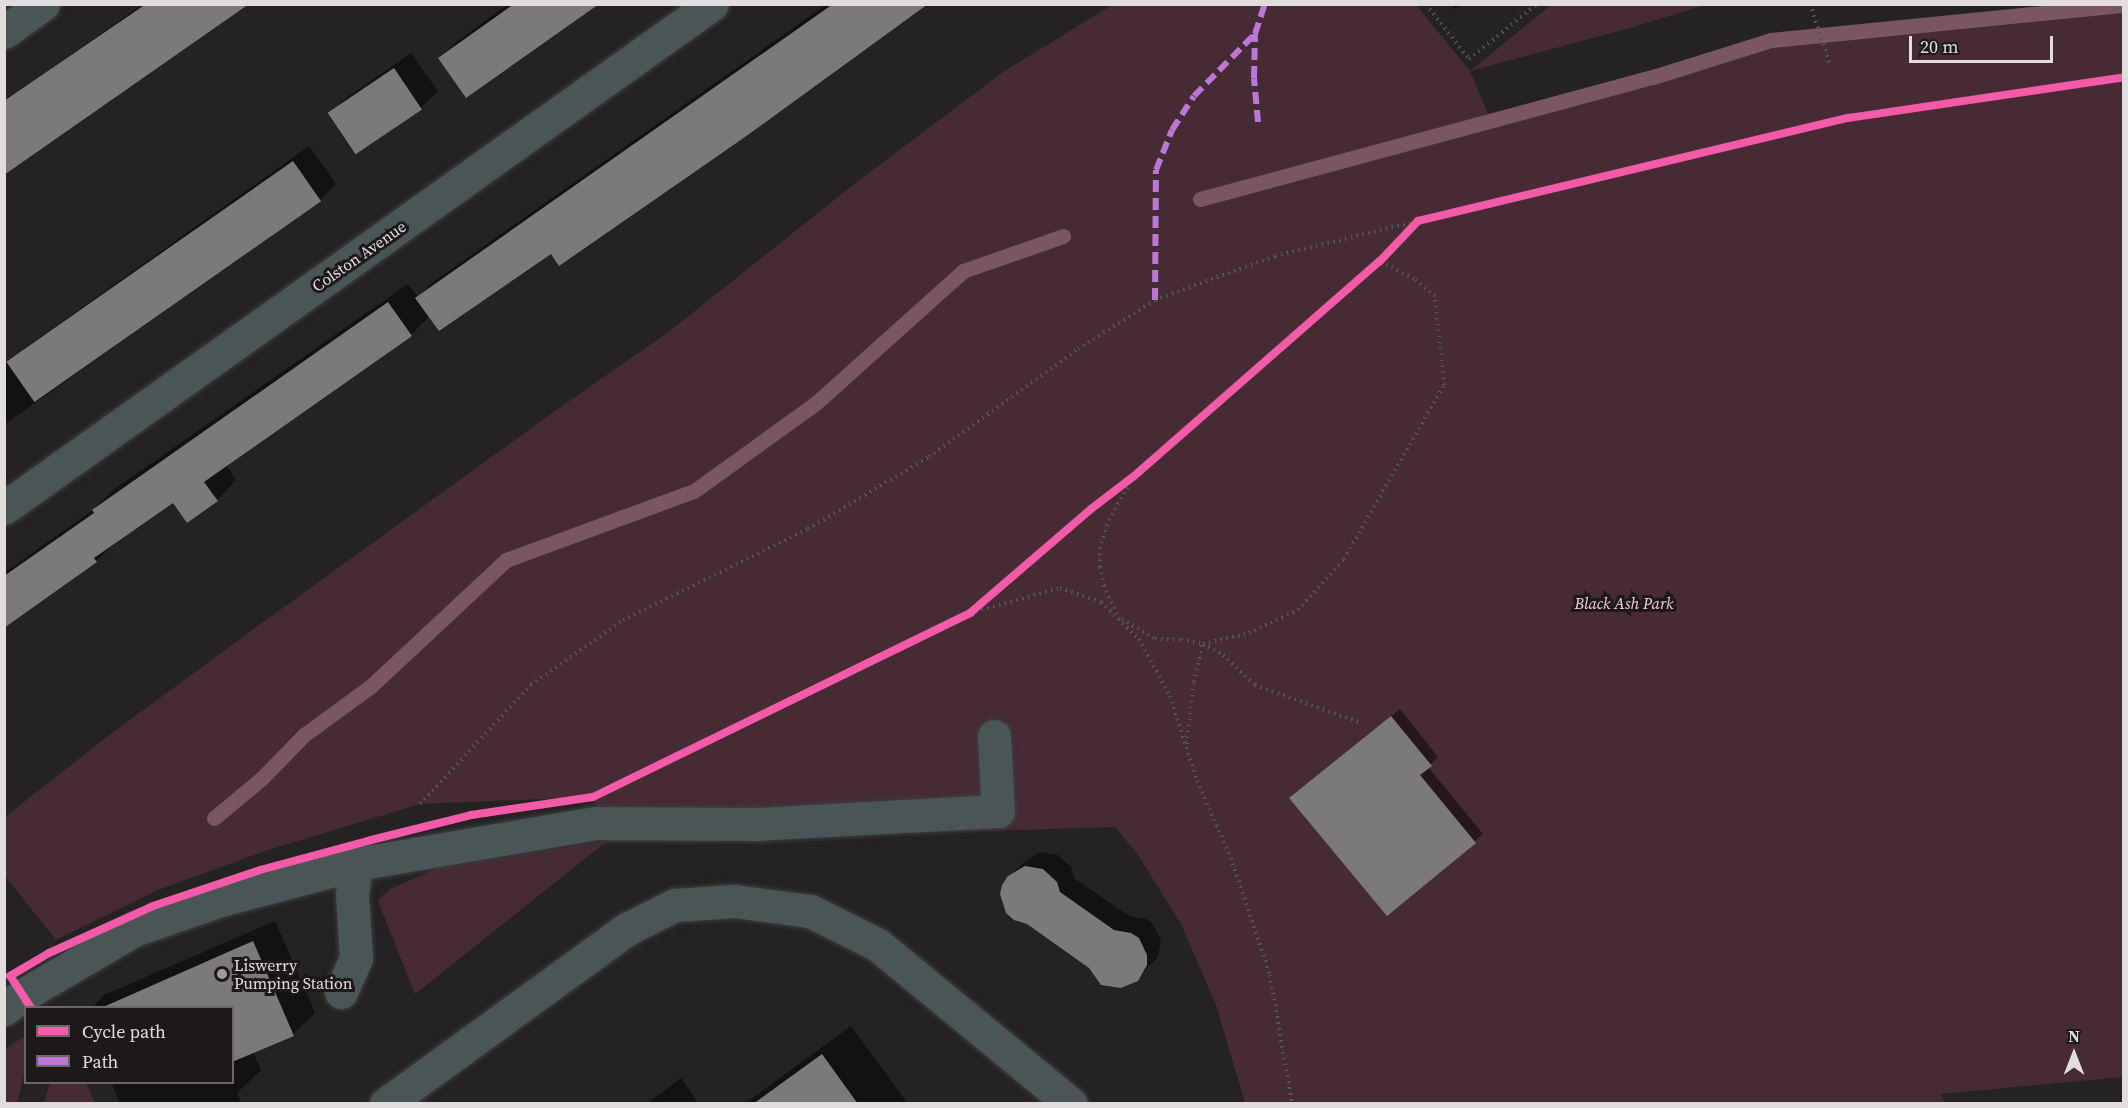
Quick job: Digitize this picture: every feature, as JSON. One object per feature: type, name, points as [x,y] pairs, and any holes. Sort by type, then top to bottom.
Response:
[{"type":"street","points":[[4,32],[43,4]]},
{"type":"street","name":"Colston Avenue","points":[[4,508],[712,4]]},
{"type":"street","points":[[4,1009],[23,995],[134,930],[220,900],[356,864],[597,823],[756,824],[998,811],[994,736]]},
{"type":"street","points":[[341,993],[356,958],[352,895],[356,864]]},
{"type":"street","points":[[386,1104],[627,929],[675,905],[734,902],[810,911],[878,945],[1071,1104]]},
{"type":"path","points":[[1426,4],[1469,59],[1538,4]]},
{"type":"path","points":[[1810,4],[1835,77]]},
{"type":"path","points":[[420,804],[531,685],[623,620],[808,529],[929,457],[1078,349],[1155,300],[1275,256],[1429,218]]},
{"type":"path","points":[[1402,237],[1418,220]]},
{"type":"path","points":[[1372,268],[1387,253]]},
{"type":"path","points":[[1203,644],[1249,633],[1298,610],[1344,559],[1444,385],[1435,296],[1414,279],[1380,261]]},
{"type":"path","points":[[1116,489],[1142,468]]},
{"type":"path","points":[[1134,476],[1109,520],[1101,543],[1100,567],[1104,586],[1118,617],[1155,639],[1203,644],[1223,655],[1256,685],[1361,723]]},
{"type":"path","points":[[970,613],[1060,588],[1101,602],[1139,639],[1170,696],[1197,781],[1231,858],[1270,975],[1292,1104]]},
{"type":"path","points":[[963,618],[988,598]]},
{"type":"path","points":[[1187,747],[1194,682],[1203,644]]},
{"type":"green space","name":"Black Ash Park","points":[[1112,5],[1416,5],[1470,71],[1491,121],[1653,77],[1771,40],[2123,5],[2123,1077],[1941,1094],[1945,1104],[1245,1103],[1216,1005],[1181,924],[1138,855],[1115,827],[606,842],[415,994],[378,901],[390,889],[438,868],[606,841],[593,797],[420,804],[265,851],[158,890],[56,940],[5,876],[5,817],[104,739],[255,628],[667,333],[862,178],[1003,72]]},
{"type":"green space","points":[[1551,5],[1705,5],[1630,28],[1470,71]]},
{"type":"green space","points":[[24,1037],[24,1076],[17,1103],[5,1103],[5,1049]]},
{"type":"green space","points":[[49,1084],[86,1084],[95,1103],[44,1103]]},
{"type":"building","points":[[146,4],[249,4],[4,175],[4,101]]},
{"type":"building","points":[[514,4],[599,4],[466,98],[438,58]]},
{"type":"building","points":[[833,4],[928,4],[745,137],[559,266],[551,254],[439,331],[415,298]]},
{"type":"building","points":[[394,68],[422,109],[356,154],[328,113]]},
{"type":"building","points":[[293,161],[321,201],[34,402],[6,362]]},
{"type":"building","points":[[388,302],[412,336],[204,482],[218,501],[187,523],[173,503],[94,558],[97,562],[4,628],[4,576],[94,513],[92,510]]},
{"type":"building","points":[[1391,716],[1432,766],[1420,775],[1476,843],[1387,916],[1289,798]]},
{"type":"building","points":[[1025,866],[1043,869],[1057,882],[1060,892],[1114,930],[1131,933],[1139,938],[1147,955],[1147,965],[1138,981],[1121,988],[1101,985],[1089,968],[1027,924],[1014,920],[1006,913],[1000,894],[1002,885],[1008,876]]},
{"type":"building","name":"Liswerry Pumping Station","points":[[253,941],[294,1036],[234,1061],[234,1006],[106,1006]]},
{"type":"building","points":[[822,1054],[858,1104],[753,1104]]},
{"type":"waterway","points":[[1200,199],[1653,77],[1771,40],[2124,5]]},
{"type":"waterway","points":[[214,818],[261,779],[304,735],[371,686],[506,560],[694,491],[816,403],[963,271],[1063,236]]},
{"type":"marked path","points":[[1258,122],[1254,78],[1255,34],[1265,4]]},
{"type":"marked path","points":[[1155,300],[1156,170],[1172,130],[1194,96],[1255,34]]},
{"type":"cycle path","points":[[30,1006],[10,976],[49,953],[153,906],[260,870],[471,815],[593,797],[970,613],[1091,509],[1134,476],[1380,261],[1418,221],[1848,118],[2124,77]]},
{"type":"place","name":"Liswerry Pumping Station","points":[[222,974]]}]
